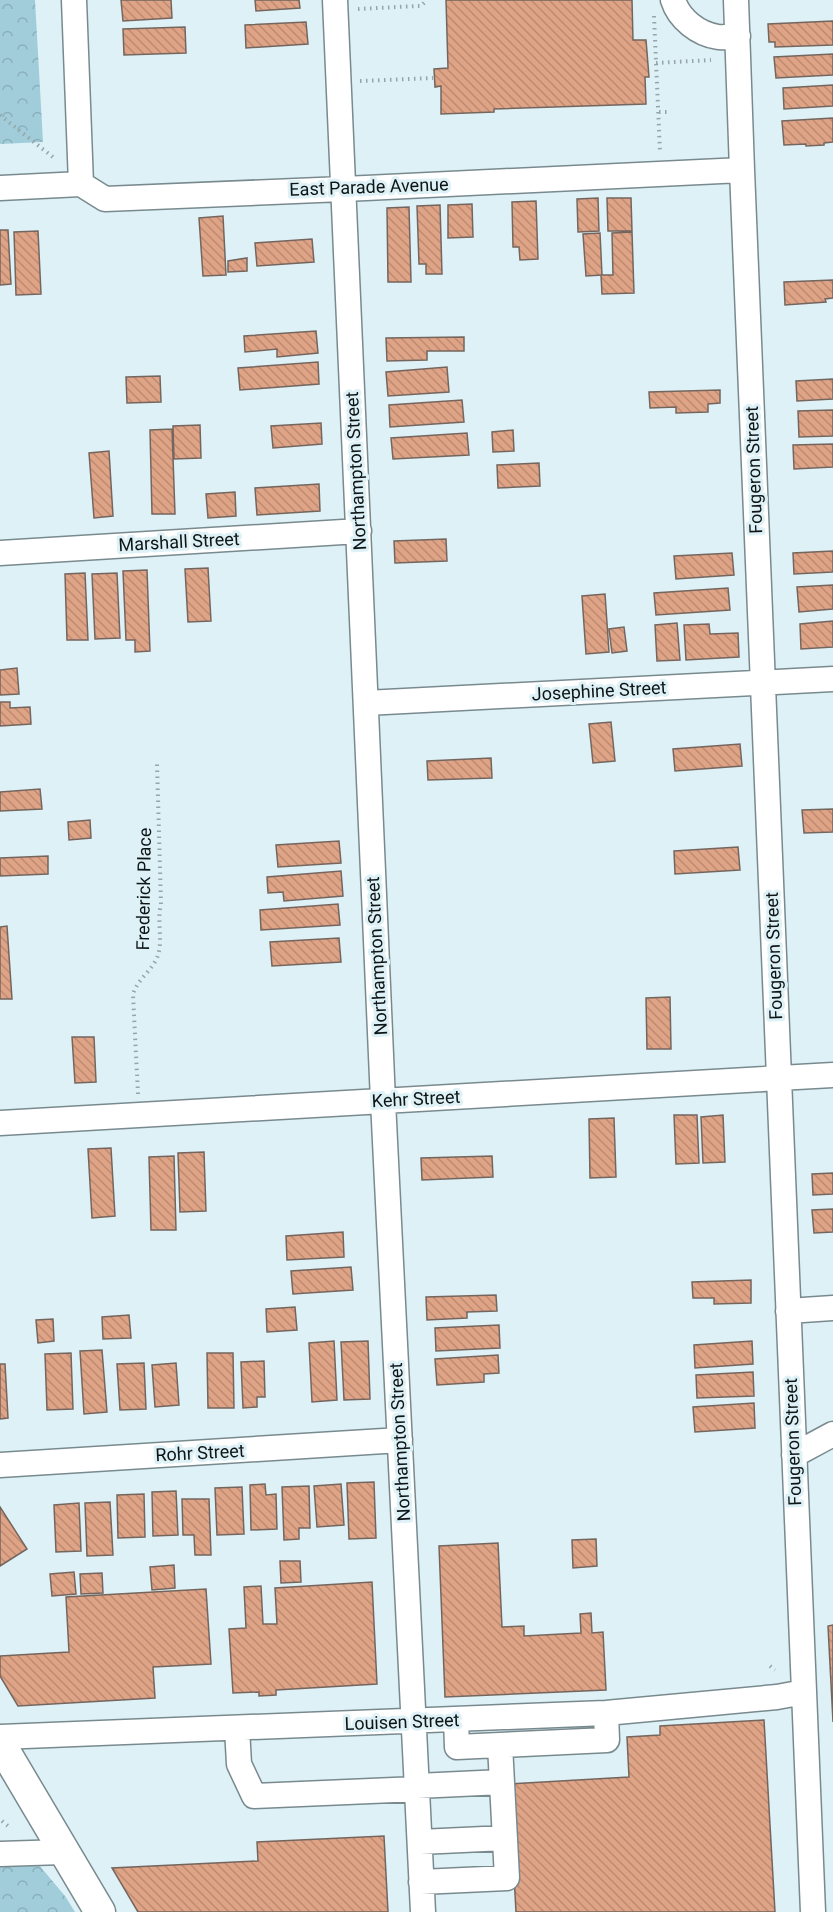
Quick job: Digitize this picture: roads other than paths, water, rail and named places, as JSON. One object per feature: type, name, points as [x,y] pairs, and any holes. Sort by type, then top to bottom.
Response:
[{"type":"main road","points":[[0,1743],[100,1912]]},
{"type":"street","points":[[0,188],[81,184],[74,0]]},
{"type":"street","name":"Fougeron Street","points":[[736,0],[741,170],[813,1912]]},
{"type":"street","name":"Northampton Street","points":[[342,5],[343,189],[383,1101],[423,1912]]},
{"type":"street","points":[[663,5],[698,30],[717,37],[738,36]]},
{"type":"street","name":"East Parade Avenue","points":[[81,184],[105,199],[741,170]]},
{"type":"street","name":"Marshall Street","points":[[0,553],[359,531]]},
{"type":"street","name":"Josephine Street","points":[[366,703],[833,679]]},
{"type":"street","name":"Kehr Street","points":[[0,1123],[833,1075]]},
{"type":"street","points":[[788,1311],[833,1308]]},
{"type":"street","points":[[794,1455],[833,1434]]},
{"type":"street","name":"Rohr Street","points":[[0,1464],[400,1440]]},
{"type":"street","name":"Louisen Street","points":[[0,1737],[606,1713],[777,1697],[804,1692]]},
{"type":"street","points":[[456,1720],[457,1747],[500,1745],[607,1740],[606,1713]]},
{"type":"street","points":[[237,1728],[238,1764],[255,1796],[502,1782]]},
{"type":"street","points":[[421,1882],[507,1878],[500,1745]]},
{"type":"street","points":[[420,1842],[505,1838]]},
{"type":"street","points":[[0,1854],[63,1852]]}]
